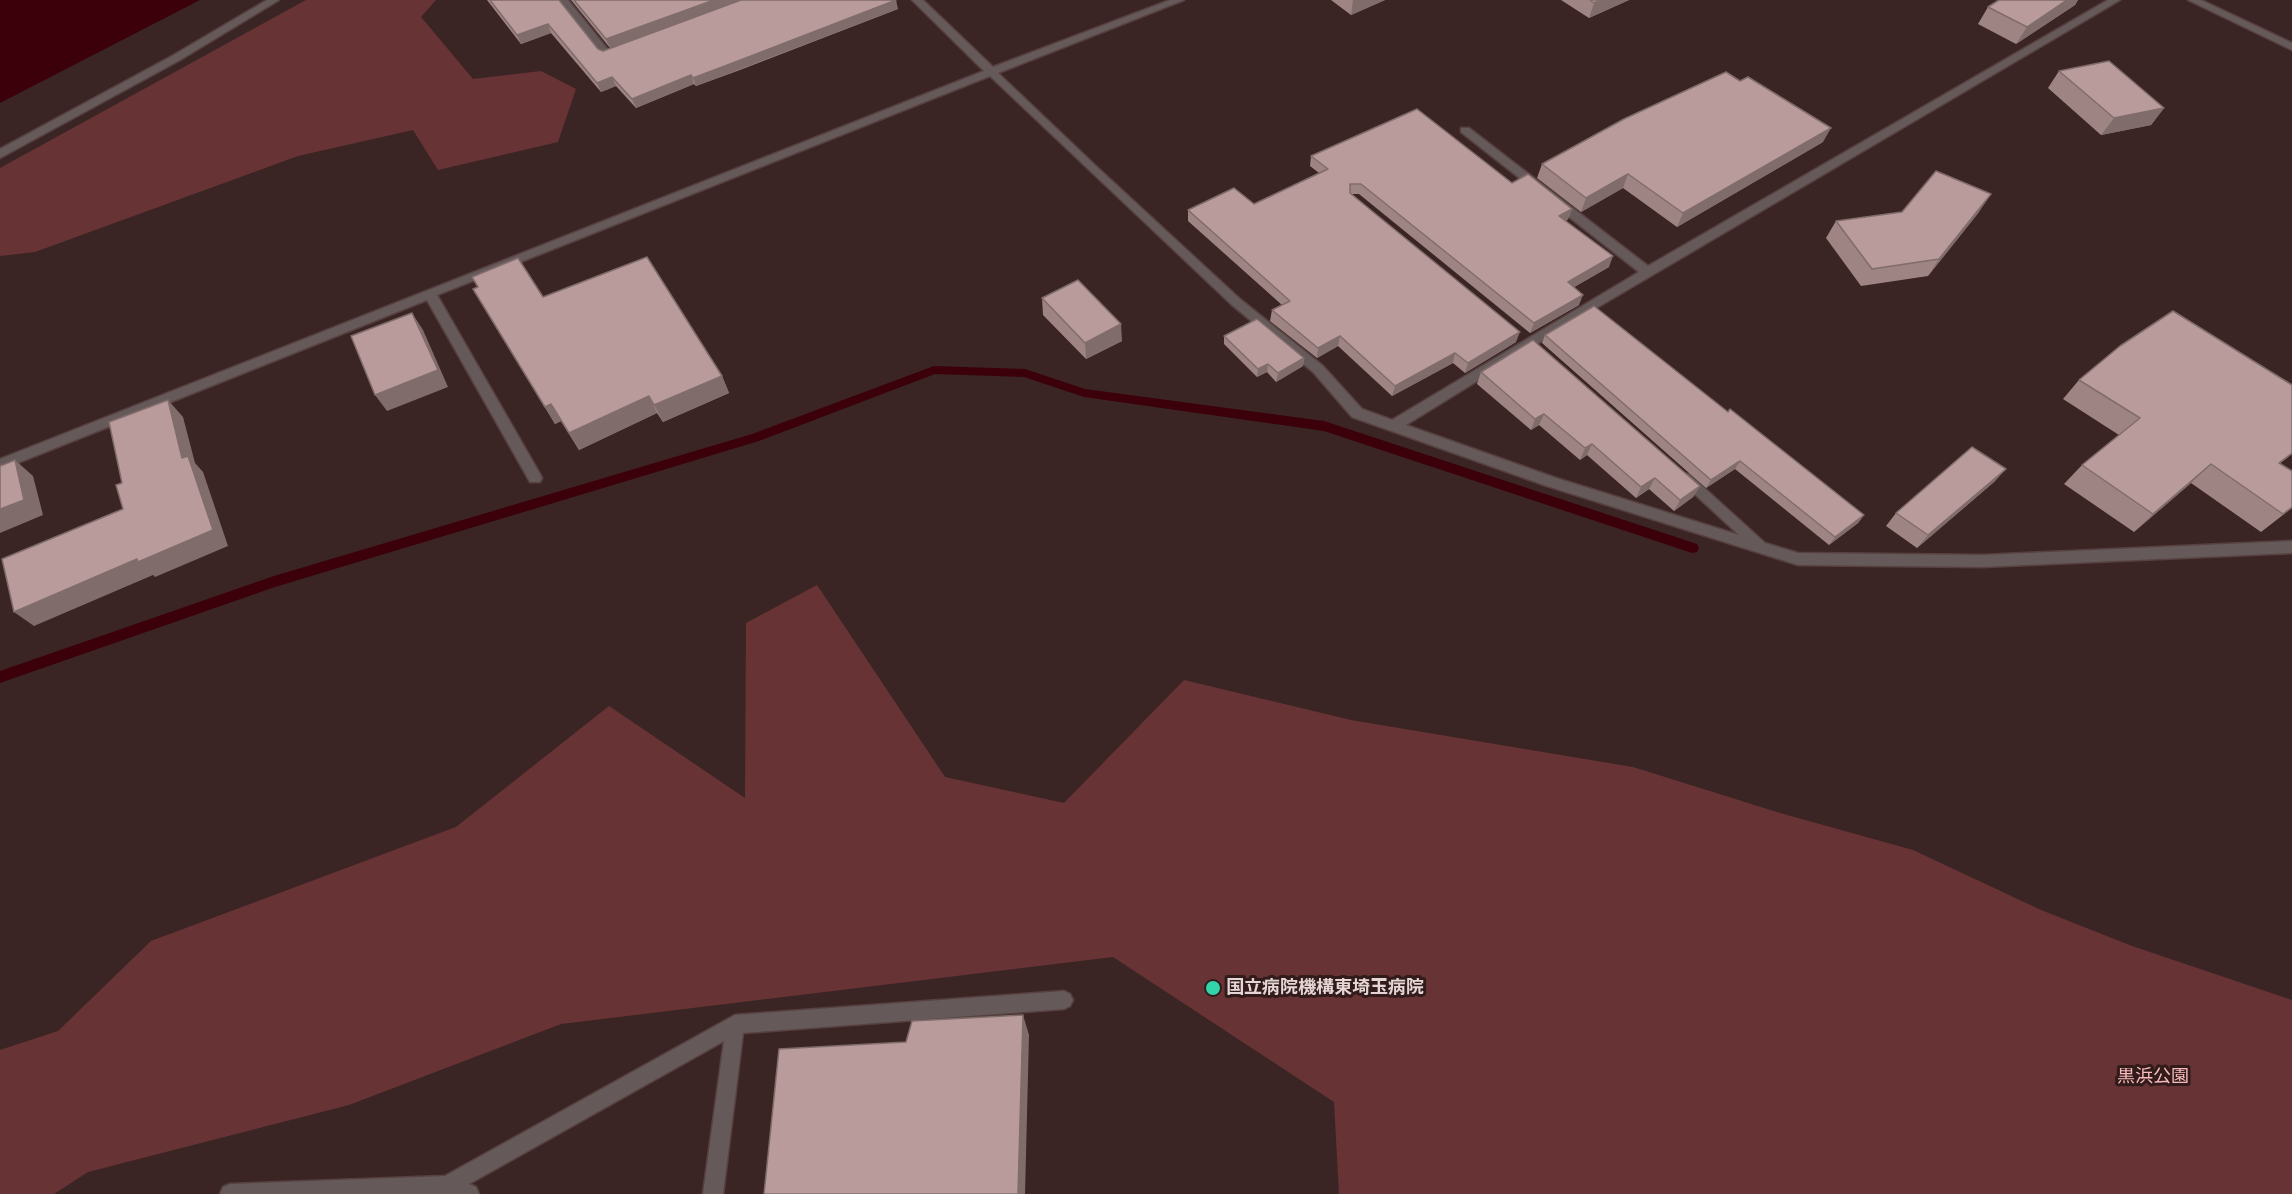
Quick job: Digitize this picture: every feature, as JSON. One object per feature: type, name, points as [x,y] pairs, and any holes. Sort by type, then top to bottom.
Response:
[{"type":"street","points":[[0,154],[176,58],[274,0]]},
{"type":"street","points":[[563,0],[607,55],[629,47]]},
{"type":"street","points":[[917,0],[1236,302],[1318,369],[1357,413],[1552,482],[1798,559],[1983,561],[2292,547]]},
{"type":"street","points":[[0,465],[990,70],[1179,0]]},
{"type":"street","points":[[1393,426],[1528,341],[1974,85],[2115,0]]},
{"type":"street","points":[[2193,0],[2292,47]]},
{"type":"street","points":[[1465,130],[1647,272]]},
{"type":"street","points":[[430,294],[535,478]]},
{"type":"street","points":[[1676,471],[1763,547]]},
{"type":"street","points":[[447,1186],[735,1024],[1064,1000]]},
{"type":"street","points":[[713,1194],[735,1024]]},
{"type":"street","points":[[230,1194],[447,1186],[470,1194]]},
{"type":"green space","points":[[306,0],[436,0],[421,17],[473,79],[541,71],[576,89],[558,142],[438,170],[413,130],[298,156],[35,252],[0,256],[0,168]]},
{"type":"green space","name":"国立病院機構東埼玉病院","points":[[817,585],[945,777],[1064,803],[1184,680],[1351,720],[1633,767],[1780,813],[1913,850],[2041,910],[2132,946],[2292,1000],[2292,1194],[1339,1194],[1334,1102],[1113,957],[561,1024],[349,1105],[88,1172],[54,1194],[0,1194],[0,1050],[58,1031],[151,941],[456,827],[609,706],[745,798],[746,623]]},
{"type":"shaded area","points":[[0,0],[200,0],[0,103]]},
{"type":"building","points":[[490,0],[559,0],[598,49],[603,51],[741,0],[896,0],[632,99],[612,77],[597,83],[548,24],[517,35]]},
{"type":"building","points":[[574,0],[714,0],[606,39]]},
{"type":"building","points":[[1999,0],[2067,0],[2027,27],[1988,7]]},
{"type":"building","points":[[2109,61],[2164,108],[2114,118],[2059,71]]},
{"type":"building","points":[[1726,72],[1740,81],[1748,77],[1831,128],[1683,213],[1628,174],[1586,198],[1542,164],[1624,119]]},
{"type":"building","points":[[1417,109],[1512,183],[1528,174],[1572,209],[1559,216],[1613,256],[1568,282],[1583,295],[1534,323],[1361,184],[1350,184],[1350,193],[1520,332],[1468,363],[1455,353],[1395,386],[1340,336],[1318,348],[1272,310],[1290,301],[1188,210],[1234,188],[1254,204],[1328,169],[1311,156]]},
{"type":"building","points":[[1936,171],[1991,194],[1939,259],[1872,269],[1836,221],[1902,212]]},
{"type":"building","points":[[647,257],[722,376],[654,405],[649,396],[569,433],[551,404],[545,407],[473,289],[478,287],[472,277],[518,258],[543,297]]},
{"type":"building","points":[[1078,280],[1121,324],[1085,343],[1042,298]]},
{"type":"building","points":[[1594,306],[1864,515],[1835,537],[1740,461],[1711,480],[1545,335]]},
{"type":"building","points":[[2173,311],[2292,385],[2292,453],[2279,463],[2292,471],[2292,507],[2283,514],[2211,464],[2153,514],[2082,465],[2140,418],[2079,380],[2120,346]]},
{"type":"building","points":[[412,313],[438,370],[375,395],[351,336]]},
{"type":"building","points":[[1257,319],[1304,358],[1278,373],[1268,364],[1258,369],[1224,336]]},
{"type":"building","points":[[1533,340],[1700,486],[1680,500],[1655,478],[1641,487],[1592,444],[1585,448],[1544,414],[1535,419],[1481,372]]},
{"type":"building","points":[[168,400],[182,458],[188,456],[213,530],[138,562],[137,559],[14,612],[2,559],[123,509],[116,485],[122,483],[109,422]]},
{"type":"building","points":[[1972,447],[2006,469],[1928,535],[1896,513]]},
{"type":"building","points":[[15,460],[24,500],[0,509],[0,466]]},
{"type":"building","points":[[1023,1015],[1018,1194],[764,1194],[779,1049],[906,1042],[912,1021]]},
{"type":"waterway","points":[[0,677],[274,582],[755,438],[934,370],[1025,373],[1084,393],[1324,426],[1692,548]]},
{"type":"place","name":"国立病院機構東埼玉病院","points":[[1213,988]]},
{"type":"park label","name":"黒浜公園","points":[[2153,1077]]}]
